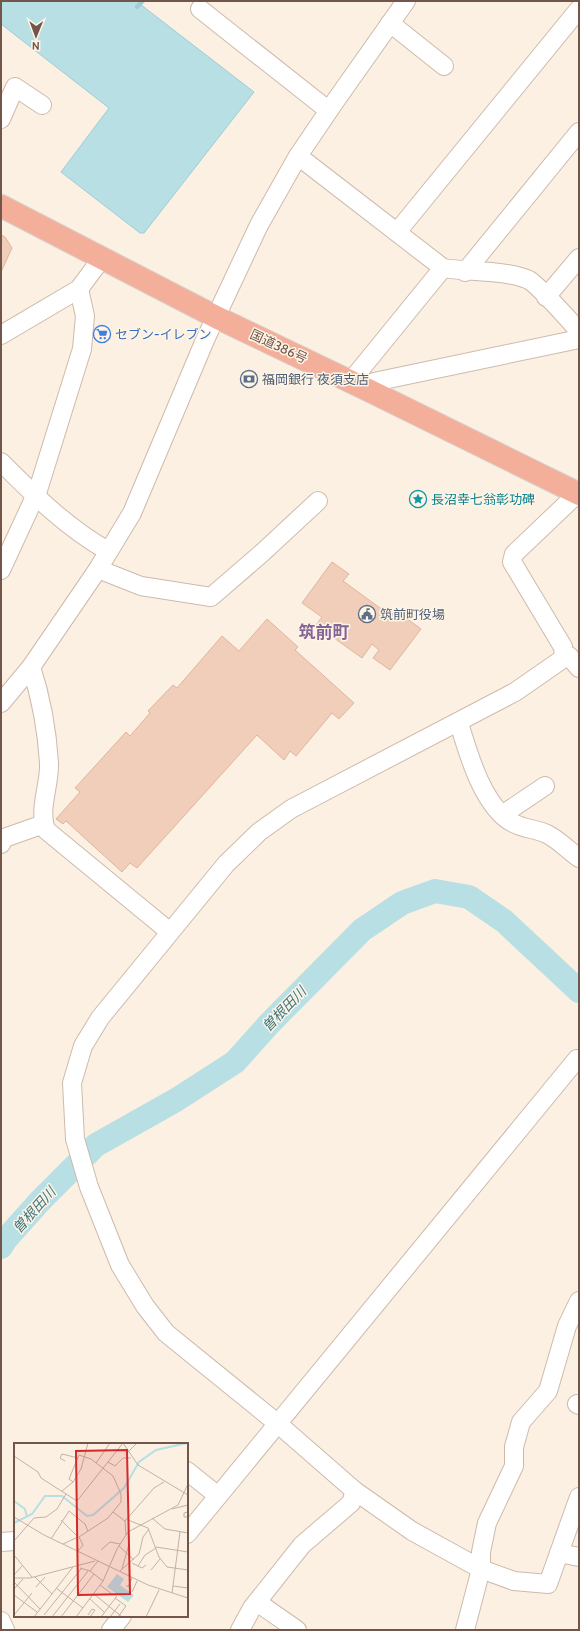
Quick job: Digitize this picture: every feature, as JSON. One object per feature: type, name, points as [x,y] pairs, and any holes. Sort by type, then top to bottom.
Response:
[{"type":"highway","name":"国道386号","points":[[1,206],[216,317],[360,386],[578,494]]},
{"type":"street","points":[[200,9],[328,110]]},
{"type":"street","points":[[1,703],[31,667],[98,569],[132,513],[205,340],[259,225],[298,156],[395,9],[444,66]]},
{"type":"street","points":[[397,232],[579,9]]},
{"type":"street","points":[[1,119],[15,87],[42,105]]},
{"type":"street","points":[[465,272],[579,132]]},
{"type":"street","points":[[298,156],[443,268],[465,272],[509,275],[530,281],[579,331]]},
{"type":"street","points":[[1,335],[79,289],[102,258]]},
{"type":"street","points":[[546,297],[579,258]]},
{"type":"street","points":[[360,386],[443,268]]},
{"type":"street","points":[[1,570],[36,496],[82,348],[85,316],[79,289]]},
{"type":"street","points":[[360,386],[579,339]]},
{"type":"street","points":[[1,462],[72,529],[108,552]]},
{"type":"street","points":[[578,494],[514,554],[512,562],[563,647],[573,658],[459,723],[291,809],[259,832],[226,864],[100,1018],[83,1046],[72,1083],[75,1139],[89,1187],[120,1264],[145,1306],[166,1333],[277,1423],[355,1491],[412,1531],[481,1569],[514,1580],[548,1584],[579,1497]]},
{"type":"street","points":[[98,569],[141,586],[211,597],[262,553],[318,501]]},
{"type":"street","points":[[31,667],[39,689],[49,764],[44,824],[46,830],[170,932]]},
{"type":"street","points":[[459,723],[484,792],[494,808],[512,823],[528,830],[547,834],[579,858]]},
{"type":"street","points":[[502,815],[545,786]]},
{"type":"street","points":[[2,840],[44,824]]},
{"type":"street","points":[[188,1533],[217,1495],[513,1135],[577,1059],[579,1059]]},
{"type":"street","points":[[465,1630],[481,1569],[481,1552],[487,1523],[514,1466],[514,1447],[521,1422],[548,1391],[561,1343],[579,1301]]},
{"type":"street","points":[[188,1472],[217,1495]]},
{"type":"street","points":[[240,1630],[257,1602],[302,1545],[351,1503],[355,1491]]},
{"type":"street","points":[[1,1542],[14,1541]]},
{"type":"street","points":[[559,1553],[579,1557]]},
{"type":"street","points":[[257,1602],[297,1630]]},
{"type":"street","points":[[111,1630],[121,1617]]},
{"type":"street","points":[[1,1621],[5,1630]]},
{"type":"water","points":[[1,1],[136,1],[254,92],[144,233],[140,233],[61,172],[109,108],[1,24]]},
{"type":"building","points":[[1,235],[5,237],[12,248],[1,272]]},
{"type":"building","points":[[332,562],[349,574],[343,581],[391,616],[395,610],[421,629],[390,670],[373,658],[379,650],[372,644],[362,658],[316,625],[322,617],[302,603]]},
{"type":"building","points":[[267,619],[298,647],[295,650],[354,703],[339,719],[332,713],[296,756],[290,751],[284,760],[257,735],[137,868],[130,863],[122,872],[66,821],[63,824],[56,819],[80,792],[75,788],[126,732],[130,736],[150,713],[148,711],[173,685],[177,688],[222,636],[239,651]]},
{"type":"waterway","points":[[137,7],[143,1]]},
{"type":"waterway","name":"曽根田川","points":[[1,1247],[6,1239],[40,1201],[96,1145],[176,1100],[235,1062],[269,1024],[362,930],[402,903],[435,891],[469,897],[504,921],[579,991]]},
{"type":"place","name":"セブン-イレブン","points":[[102,334]]},
{"type":"place","name":"福岡銀行 夜須支店","points":[[249,379]]},
{"type":"place","name":"長沼幸七翁彰功碑","points":[[418,499]]},
{"type":"place","name":"筑前町役場","points":[[367,614]]},
{"type":"district","name":"筑前町","points":[[324,632]]}]
